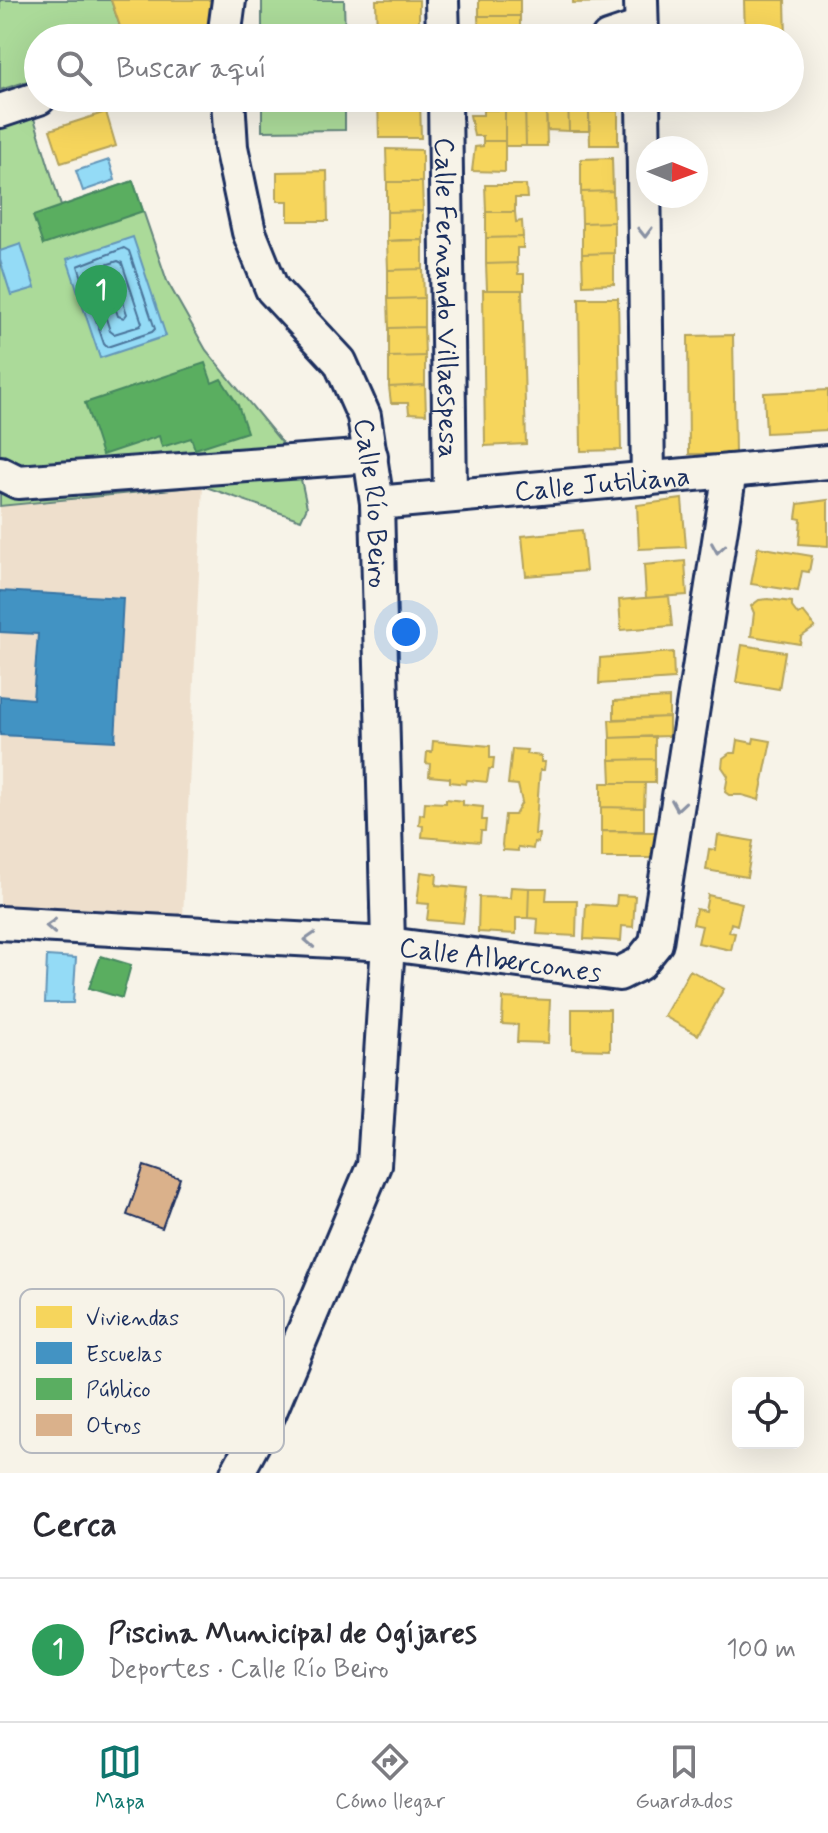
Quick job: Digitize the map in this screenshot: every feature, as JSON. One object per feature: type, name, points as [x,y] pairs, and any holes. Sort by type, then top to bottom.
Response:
[{"type":"street","points":[[226,24],[229,0]]},
{"type":"street","points":[[442,0],[443,24]]},
{"type":"street","points":[[0,111],[24,103]]},
{"type":"street","name":"Calle Río Beiro","points":[[229,112],[231,147],[249,232],[272,289],[340,362],[364,416],[377,503],[388,944],[374,1165],[284,1378]]},
{"type":"street","name":"Calle Fernando Villaespesa","points":[[445,112],[450,496]]},
{"type":"street","points":[[643,112],[648,479]]},
{"type":"street","points":[[0,473],[18,482],[371,456]]},
{"type":"street","name":"Calle Jutiliana","points":[[377,503],[828,462]]},
{"type":"street","name":"Calle Albercones","points":[[0,923],[388,944],[619,974],[639,964],[656,943],[730,471]]},
{"type":"street","name":"Calle Río Beiro","points":[[237,1473],[248,1453]]},
{"type":"shaded area","points":[[203,486],[183,917],[0,908],[0,506]]},
{"type":"green space","points":[[0,0],[111,0],[119,24],[24,24],[24,82],[0,90]]},
{"type":"green space","points":[[262,0],[344,0],[345,24],[262,24]]},
{"type":"green space","points":[[262,112],[345,112],[345,130],[262,131]]},
{"type":"green space","points":[[33,115],[61,206],[133,181],[167,281],[206,350],[297,461],[307,507],[301,520],[203,486],[0,506],[0,126]]},
{"type":"water","points":[[109,160],[115,180],[83,191],[76,171]]},
{"type":"water","points":[[133,237],[166,336],[100,358],[67,259]]},
{"type":"water","points":[[21,244],[35,288],[11,295],[0,251]]},
{"type":"water","points":[[47,956],[76,958],[73,1003],[45,1003]]},
{"type":"building: Viviendas","points":[[111,0],[218,0],[215,24],[119,24]]},
{"type":"building: Viviendas","points":[[376,0],[419,0],[419,24],[377,24]]},
{"type":"building: Viviendas","points":[[479,0],[520,0],[520,16],[479,16]]},
{"type":"building: Viviendas","points":[[573,0],[613,0],[613,2],[573,3]]},
{"type":"building: Viviendas","points":[[744,0],[785,0],[786,24],[745,24]]},
{"type":"building: Viviendas","points":[[478,16],[520,16],[520,24],[478,24]]},
{"type":"building: Viviendas","points":[[106,112],[116,146],[61,163],[50,130]]},
{"type":"building: Viviendas","points":[[378,112],[420,112],[421,138],[379,138]]},
{"type":"building: Viviendas","points":[[483,112],[505,112],[505,141],[483,141],[483,136],[474,136],[470,115],[483,115]]},
{"type":"building: Viviendas","points":[[505,112],[525,112],[526,146],[505,146]]},
{"type":"building: Viviendas","points":[[525,112],[546,112],[547,146],[526,146]]},
{"type":"building: Viviendas","points":[[546,112],[568,112],[569,131],[547,130]]},
{"type":"building: Viviendas","points":[[568,112],[589,112],[589,131],[569,131]]},
{"type":"building: Viviendas","points":[[589,112],[618,112],[618,145],[590,145]]},
{"type":"building: Viviendas","points":[[483,141],[505,141],[505,172],[472,171],[475,147],[483,146]]},
{"type":"building: Viviendas","points":[[386,149],[422,150],[422,182],[387,182]]},
{"type":"building: Viviendas","points":[[612,158],[613,191],[581,192],[581,159]]},
{"type":"building: Viviendas","points":[[327,171],[328,221],[288,221],[288,201],[277,201],[277,172]]},
{"type":"building: Viviendas","points":[[387,182],[422,182],[423,211],[387,212]]},
{"type":"building: Viviendas","points":[[485,185],[526,185],[527,198],[515,198],[515,212],[486,212]]},
{"type":"building: Viviendas","points":[[613,191],[614,222],[582,223],[581,192]]},
{"type":"building: Viviendas","points":[[423,211],[423,240],[387,241],[387,212]]},
{"type":"building: Viviendas","points":[[486,212],[515,212],[516,222],[522,221],[523,237],[486,238]]},
{"type":"building: Viviendas","points":[[614,222],[614,253],[582,254],[582,223]]},
{"type":"building: Viviendas","points":[[523,237],[523,248],[517,248],[517,263],[486,264],[486,238]]},
{"type":"building: Viviendas","points":[[423,240],[423,269],[388,270],[387,241]]},
{"type":"building: Viviendas","points":[[614,253],[614,284],[583,285],[582,254]]},
{"type":"building: Viviendas","points":[[517,263],[518,274],[524,274],[524,290],[487,290],[486,264]]},
{"type":"building: Viviendas","points":[[423,269],[424,298],[388,299],[388,270]]},
{"type":"building: Viviendas","points":[[483,290],[522,290],[526,444],[485,446]]},
{"type":"building: Viviendas","points":[[424,298],[424,327],[389,328],[388,299]]},
{"type":"building: Viviendas","points":[[579,298],[618,298],[621,450],[581,451]]},
{"type":"building: Viviendas","points":[[424,327],[425,356],[389,357],[389,328]]},
{"type":"building: Viviendas","points":[[733,335],[735,454],[689,454],[688,336]]},
{"type":"building: Viviendas","points":[[425,356],[425,385],[389,387],[389,357]]},
{"type":"building: Viviendas","points":[[425,385],[426,414],[409,413],[408,403],[391,403],[389,387]]},
{"type":"building: Viviendas","points":[[828,390],[828,430],[766,433],[764,393]]},
{"type":"building: Viviendas","points":[[682,499],[686,547],[639,549],[637,505]]},
{"type":"building: Viviendas","points":[[828,500],[828,546],[799,544],[801,519],[796,518],[798,504]]},
{"type":"building: Viviendas","points":[[582,530],[586,571],[526,576],[522,536]]},
{"type":"building: Viviendas","points":[[758,547],[812,556],[809,572],[802,571],[798,591],[751,584]]},
{"type":"building: Viviendas","points":[[685,561],[687,595],[646,598],[644,565]]},
{"type":"building: Viviendas","points":[[669,596],[672,626],[621,630],[619,600]]},
{"type":"building: Viviendas","points":[[759,600],[792,602],[798,615],[803,612],[815,627],[801,637],[800,644],[751,636],[754,613],[751,606]]},
{"type":"building: Viviendas","points":[[742,645],[785,652],[779,689],[736,682]]},
{"type":"building: Viviendas","points":[[673,652],[674,679],[599,684],[600,658]]},
{"type":"building: Viviendas","points":[[669,698],[669,717],[614,719],[614,701]]},
{"type":"building: Viviendas","points":[[669,717],[669,736],[610,738],[609,720]]},
{"type":"building: Viviendas","points":[[655,736],[655,759],[610,760],[610,738]]},
{"type":"building: Viviendas","points":[[754,738],[771,741],[759,800],[729,795],[725,792],[728,776],[722,767],[723,758],[736,753],[738,740],[753,743]]},
{"type":"building: Viviendas","points":[[433,741],[490,746],[490,758],[494,758],[487,782],[467,780],[466,784],[450,782],[450,778],[429,776],[427,752],[432,752]]},
{"type":"building: Viviendas","points":[[512,749],[527,750],[526,754],[541,756],[541,762],[545,762],[544,770],[540,770],[535,834],[539,834],[538,843],[534,842],[533,849],[518,847],[518,851],[503,850],[505,815],[515,815],[522,802],[518,785],[508,784]]},
{"type":"building: Viviendas","points":[[655,759],[655,783],[611,783],[610,760]]},
{"type":"building: Viviendas","points":[[601,783],[645,783],[644,808],[601,807]]},
{"type":"building: Viviendas","points":[[446,799],[483,807],[482,820],[486,820],[480,842],[422,837],[423,826],[419,825],[425,802],[446,803]]},
{"type":"building: Viviendas","points":[[601,807],[644,808],[644,831],[601,831]]},
{"type":"building: Viviendas","points":[[602,831],[656,832],[653,858],[602,858]]},
{"type":"building: Viviendas","points":[[718,835],[753,841],[747,877],[706,870],[709,849],[716,850]]},
{"type":"building: Viviendas","points":[[421,872],[437,874],[436,885],[467,888],[463,923],[427,920],[429,904],[417,903]]},
{"type":"building: Viviendas","points":[[511,887],[529,888],[528,918],[516,918],[516,934],[478,932],[479,897],[510,898]]},
{"type":"building: Viviendas","points":[[529,888],[547,888],[546,900],[577,900],[576,936],[537,934],[538,919],[528,918]]},
{"type":"building: Viviendas","points":[[617,895],[635,896],[633,927],[622,926],[621,941],[584,939],[586,904],[616,906]]},
{"type":"building: Viviendas","points":[[708,895],[742,903],[737,925],[731,923],[729,932],[735,933],[731,950],[698,943],[702,926],[693,924],[696,909],[705,911]]},
{"type":"building: Viviendas","points":[[690,970],[724,989],[698,1035],[664,1016]]},
{"type":"building: Viviendas","points":[[503,998],[550,1000],[548,1043],[517,1042],[518,1025],[502,1024]]},
{"type":"building: Viviendas","points":[[572,1009],[610,1009],[610,1050],[572,1049]]},
{"type":"building: Escuelas","points":[[0,591],[123,598],[115,741],[0,735],[0,696],[33,699],[38,634],[0,632]]},
{"type":"building: Público","points":[[133,181],[143,211],[43,245],[33,216]]},
{"type":"building: Público","points":[[205,363],[212,383],[221,379],[238,405],[247,432],[195,449],[191,438],[162,447],[159,436],[102,455],[85,403]]},
{"type":"building: Público","points":[[101,956],[131,965],[122,998],[89,988]]},
{"type":"building: Otros","points":[[144,1166],[180,1178],[162,1228],[127,1215]]},
{"type":"place","name":"Piscina Municipal de Ogíjares","points":[[101,331]]}]
